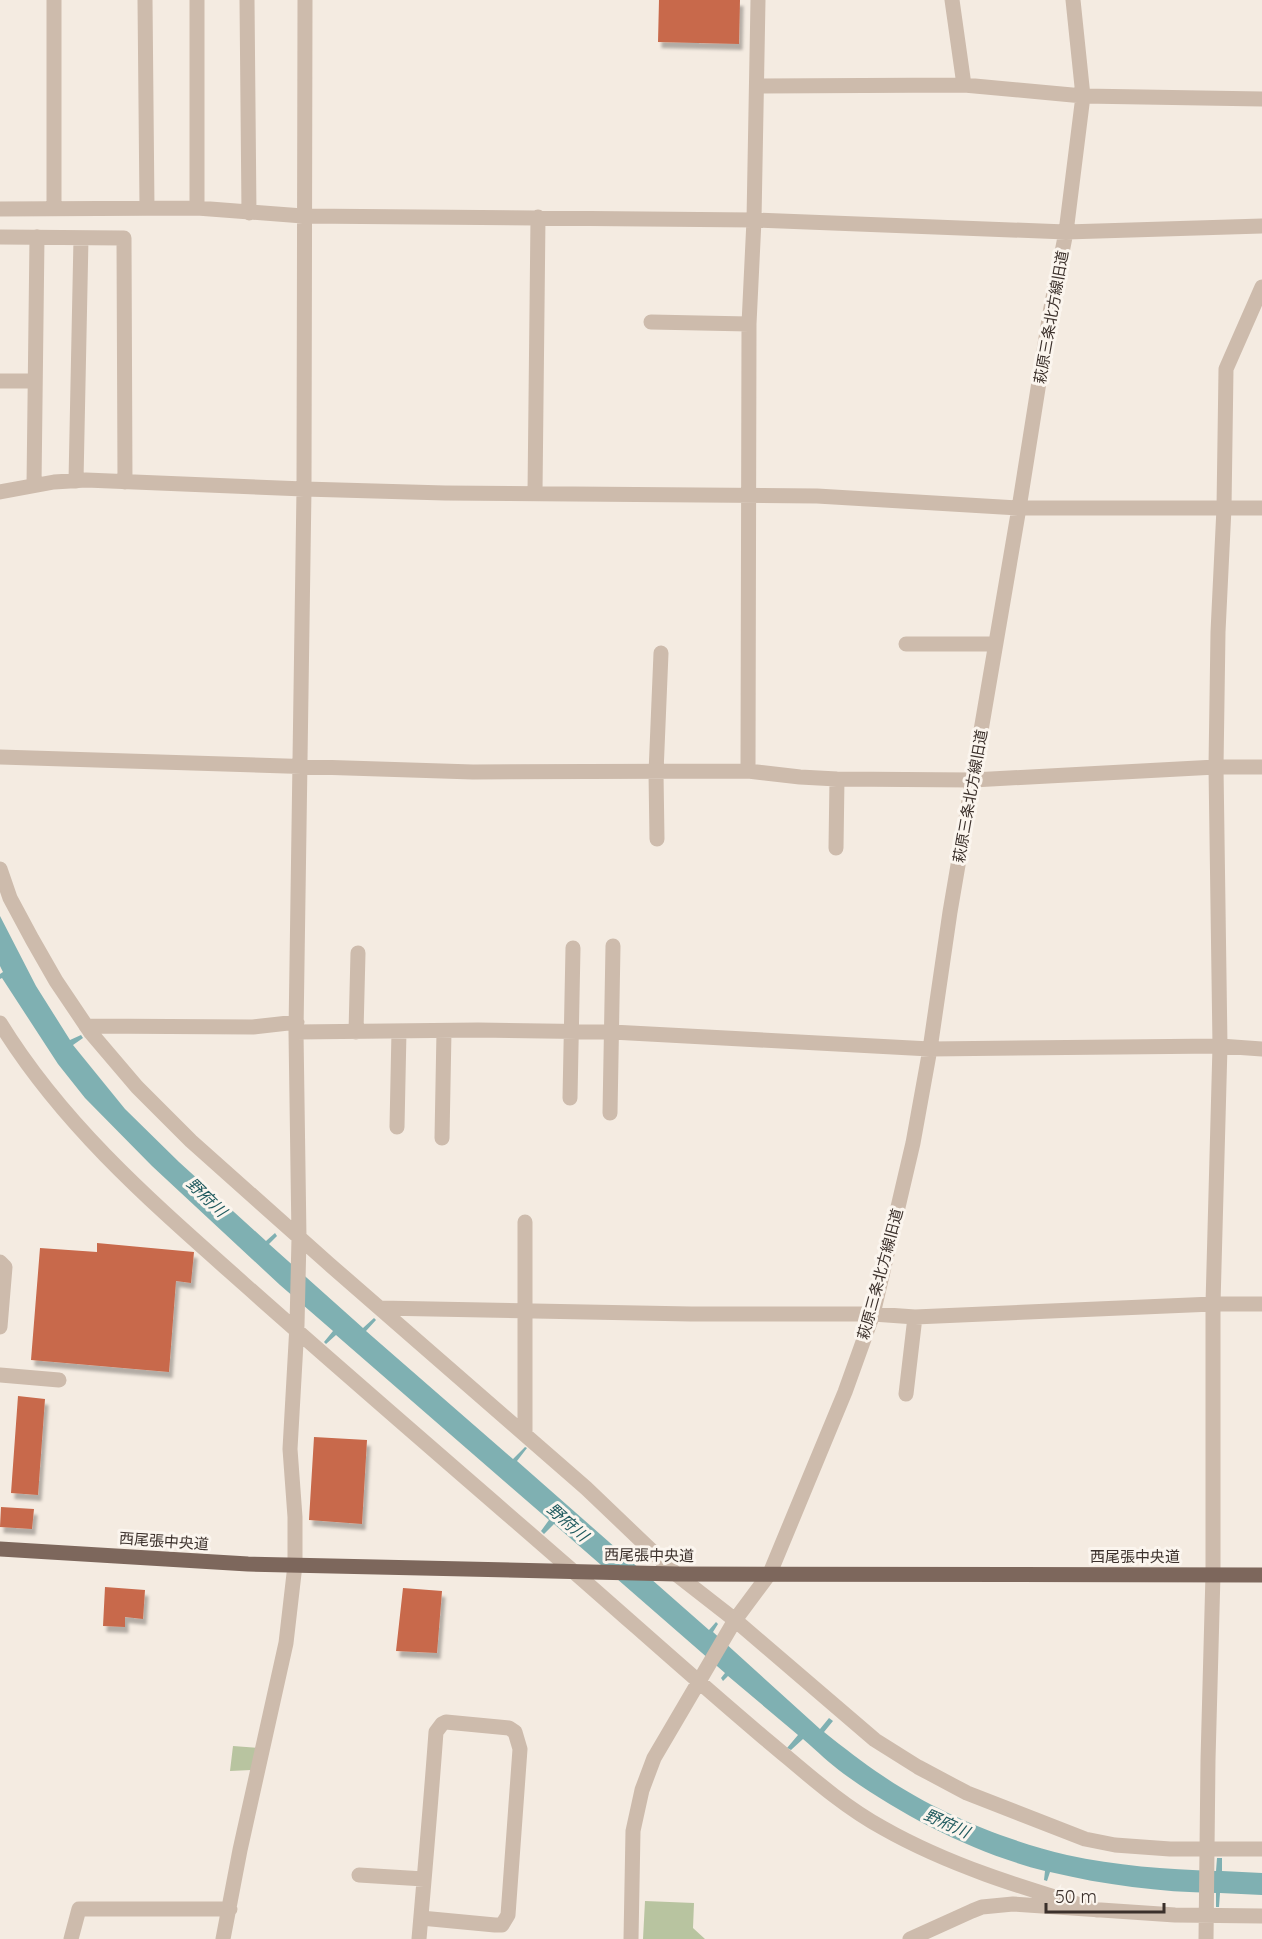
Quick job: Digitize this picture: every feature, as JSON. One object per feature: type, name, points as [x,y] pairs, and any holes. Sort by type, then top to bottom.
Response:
[{"type":"main road","name":"西尾張中央道","points":[[0,1549],[248,1564],[574,1572],[1262,1575]]},
{"type":"street","points":[[54,0],[54,208]]},
{"type":"street","points":[[146,0],[147,208]]},
{"type":"street","points":[[197,0],[197,208]]},
{"type":"street","points":[[247,0],[249,213]]},
{"type":"street","points":[[223,1939],[240,1850],[286,1643],[295,1565],[295,1517],[290,1449],[299,1242],[297,1027],[304,489],[304,0]]},
{"type":"street","points":[[748,771],[749,324],[754,220],[758,0]]},
{"type":"street","points":[[952,0],[964,85]]},
{"type":"street","name":"萩原三条北方線旧道","points":[[631,1939],[633,1831],[642,1790],[654,1758],[734,1622],[770,1573],[845,1392],[873,1314],[913,1143],[1050,313],[1066,232],[1083,96],[1073,0]]},
{"type":"street","points":[[757,86],[964,85],[1083,96],[1262,99]]},
{"type":"street","points":[[0,209],[197,208],[303,216],[754,220],[1066,232],[1262,226]]},
{"type":"street","points":[[535,493],[538,217]]},
{"type":"street","points":[[0,237],[124,238],[125,482]]},
{"type":"street","points":[[34,485],[37,237]]},
{"type":"street","points":[[76,481],[81,238]]},
{"type":"street","points":[[1206,1939],[1213,1574],[1213,1304],[1220,1046],[1216,767],[1226,369],[1262,287]]},
{"type":"street","points":[[651,322],[749,324]]},
{"type":"street","points":[[0,381],[34,381]]},
{"type":"street","points":[[0,492],[34,485],[76,481],[304,489],[817,496],[1019,507],[1262,508]]},
{"type":"street","points":[[906,644],[995,644]]},
{"type":"street","points":[[657,839],[656,772],[661,653]]},
{"type":"street","points":[[0,757],[473,772],[748,771],[837,779],[973,780],[1216,767],[1262,767]]},
{"type":"street","points":[[836,848],[837,779]]},
{"type":"street","points":[[0,869],[10,898],[32,939],[86,1026],[137,1087],[190,1141],[299,1242],[380,1308],[586,1488],[676,1574],[875,1740],[918,1767],[967,1793],[1085,1839],[1115,1845],[1170,1849],[1262,1848]]},
{"type":"street","points":[[610,1113],[613,946]]},
{"type":"street","points":[[570,1098],[573,948]]},
{"type":"street","points":[[356,1032],[358,953]]},
{"type":"street","points":[[0,1023],[19,1054],[82,1133],[146,1195],[574,1572],[838,1799],[881,1827],[929,1851],[986,1875],[1097,1910]]},
{"type":"street","points":[[86,1026],[297,1027],[356,1032],[444,1030],[612,1032],[930,1049],[1220,1046],[1262,1049]]},
{"type":"street","points":[[442,1138],[444,1030]]},
{"type":"street","points":[[398,1127],[399,1031]]},
{"type":"street","points":[[525,1222],[525,1434]]},
{"type":"street","points":[[0,1262],[5,1267],[0,1327]]},
{"type":"street","points":[[380,1308],[646,1314],[873,1314],[915,1317],[1213,1304],[1262,1304]]},
{"type":"street","points":[[906,1394],[915,1317]]},
{"type":"street","points":[[0,1375],[59,1380]]},
{"type":"street","points":[[419,1939],[436,1732],[446,1722],[509,1728],[515,1732],[520,1749],[508,1915],[502,1925],[421,1918]]},
{"type":"street","points":[[359,1875],[424,1879]]},
{"type":"street","points":[[910,1939],[982,1907],[1013,1904],[1207,1916],[1262,1916]]},
{"type":"street","points":[[70,1939],[79,1909],[230,1909]]},
{"type":"green space","points":[[233,1746],[258,1748],[251,1770],[230,1771]]},
{"type":"green space","points":[[645,1901],[694,1903],[693,1928],[705,1939],[643,1939]]},
{"type":"water","name":"野府川","points":[[0,916],[36,986],[70,1040],[81,1035],[83,1038],[73,1045],[125,1109],[266,1241],[275,1233],[277,1236],[269,1244],[363,1328],[374,1318],[376,1320],[366,1331],[513,1459],[525,1447],[527,1448],[517,1461],[709,1630],[716,1622],[718,1624],[713,1632],[820,1729],[829,1718],[833,1721],[824,1732],[868,1766],[925,1801],[995,1833],[1067,1855],[1122,1864],[1216,1871],[1217,1858],[1222,1858],[1222,1871],[1262,1873],[1262,1895],[1220,1893],[1219,1907],[1216,1907],[1216,1893],[1132,1887],[1050,1872],[1047,1881],[1044,1880],[1045,1871],[966,1844],[915,1819],[839,1770],[803,1739],[791,1750],[787,1748],[798,1735],[728,1676],[723,1681],[721,1678],[725,1673],[554,1524],[544,1534],[541,1531],[549,1520],[336,1335],[326,1344],[324,1342],[333,1331],[152,1166],[85,1098],[58,1064],[2,978],[0,979],[0,974],[3,972],[0,966]]},
{"type":"building","points":[[659,0],[740,0],[739,44],[658,42]]},
{"type":"building","points":[[97,1243],[194,1252],[191,1283],[176,1281],[169,1372],[31,1360],[40,1248],[97,1252]]},
{"type":"building","points":[[18,1396],[45,1399],[38,1495],[11,1493]]},
{"type":"building","points":[[314,1437],[367,1440],[362,1524],[309,1520]]},
{"type":"building","points":[[1,1507],[34,1509],[32,1529],[0,1527]]},
{"type":"building","points":[[105,1587],[145,1590],[143,1619],[125,1617],[125,1627],[103,1626]]},
{"type":"building","points":[[403,1588],[442,1591],[437,1653],[396,1651]]}]
